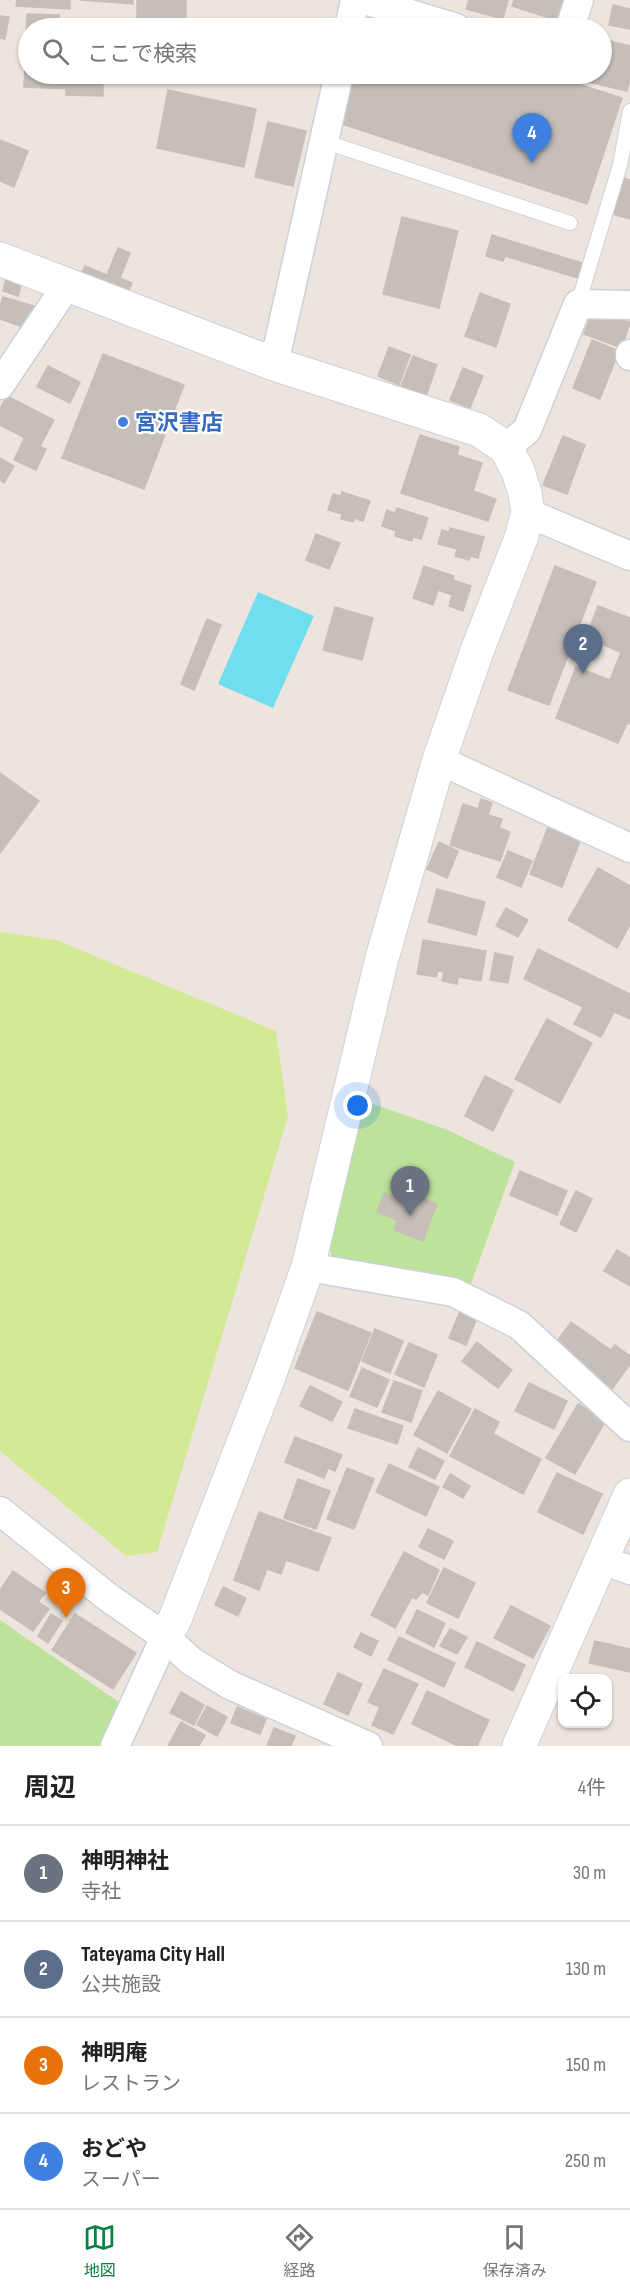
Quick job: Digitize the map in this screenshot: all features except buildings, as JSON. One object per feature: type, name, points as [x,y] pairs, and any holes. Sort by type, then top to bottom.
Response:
[{"type":"street","points":[[351,18],[355,0]]},
{"type":"street","points":[[364,0],[423,18]]},
{"type":"street","points":[[573,18],[579,0]]},
{"type":"street","points":[[274,364],[337,84]]},
{"type":"street","points":[[0,259],[274,364],[479,430],[506,448],[518,471],[528,513],[521,538],[477,651],[439,760],[382,958],[308,1267],[268,1379],[175,1619],[115,1746]]},
{"type":"street","points":[[0,385],[67,285]]},
{"type":"street","points":[[506,448],[527,430],[578,304],[630,305]]},
{"type":"street","points":[[528,513],[630,556]]},
{"type":"street","points":[[439,760],[630,848]]},
{"type":"street","points":[[308,1267],[453,1292],[519,1325],[630,1427]]},
{"type":"street","points":[[519,1746],[616,1565],[630,1495]]},
{"type":"street","points":[[0,1511],[108,1598],[165,1637],[191,1661],[230,1685],[368,1746]]},
{"type":"lane","points":[[578,304],[620,165],[630,111]]},
{"type":"lane","points":[[323,141],[570,223]]},
{"type":"green space","points":[[0,932],[56,940],[276,1031],[288,1116],[157,1552],[126,1556],[0,1451]]},
{"type":"green space","points":[[370,1103],[445,1129],[515,1162],[468,1292],[334,1261],[329,1247],[357,1126]]},
{"type":"green space","points":[[0,1620],[120,1703],[101,1746],[0,1746]]},
{"type":"water","points":[[258,592],[314,616],[273,708],[218,684]]},
{"type":"place","name":"おどや","points":[[532,163]]},
{"type":"place","name":"宮沢書店","points":[[123,422]]},
{"type":"place","name":"Tateyama City Hall","points":[[583,674]]},
{"type":"place","name":"神明神社","points":[[410,1216]]},
{"type":"place","name":"神明庵","points":[[66,1618]]}]
